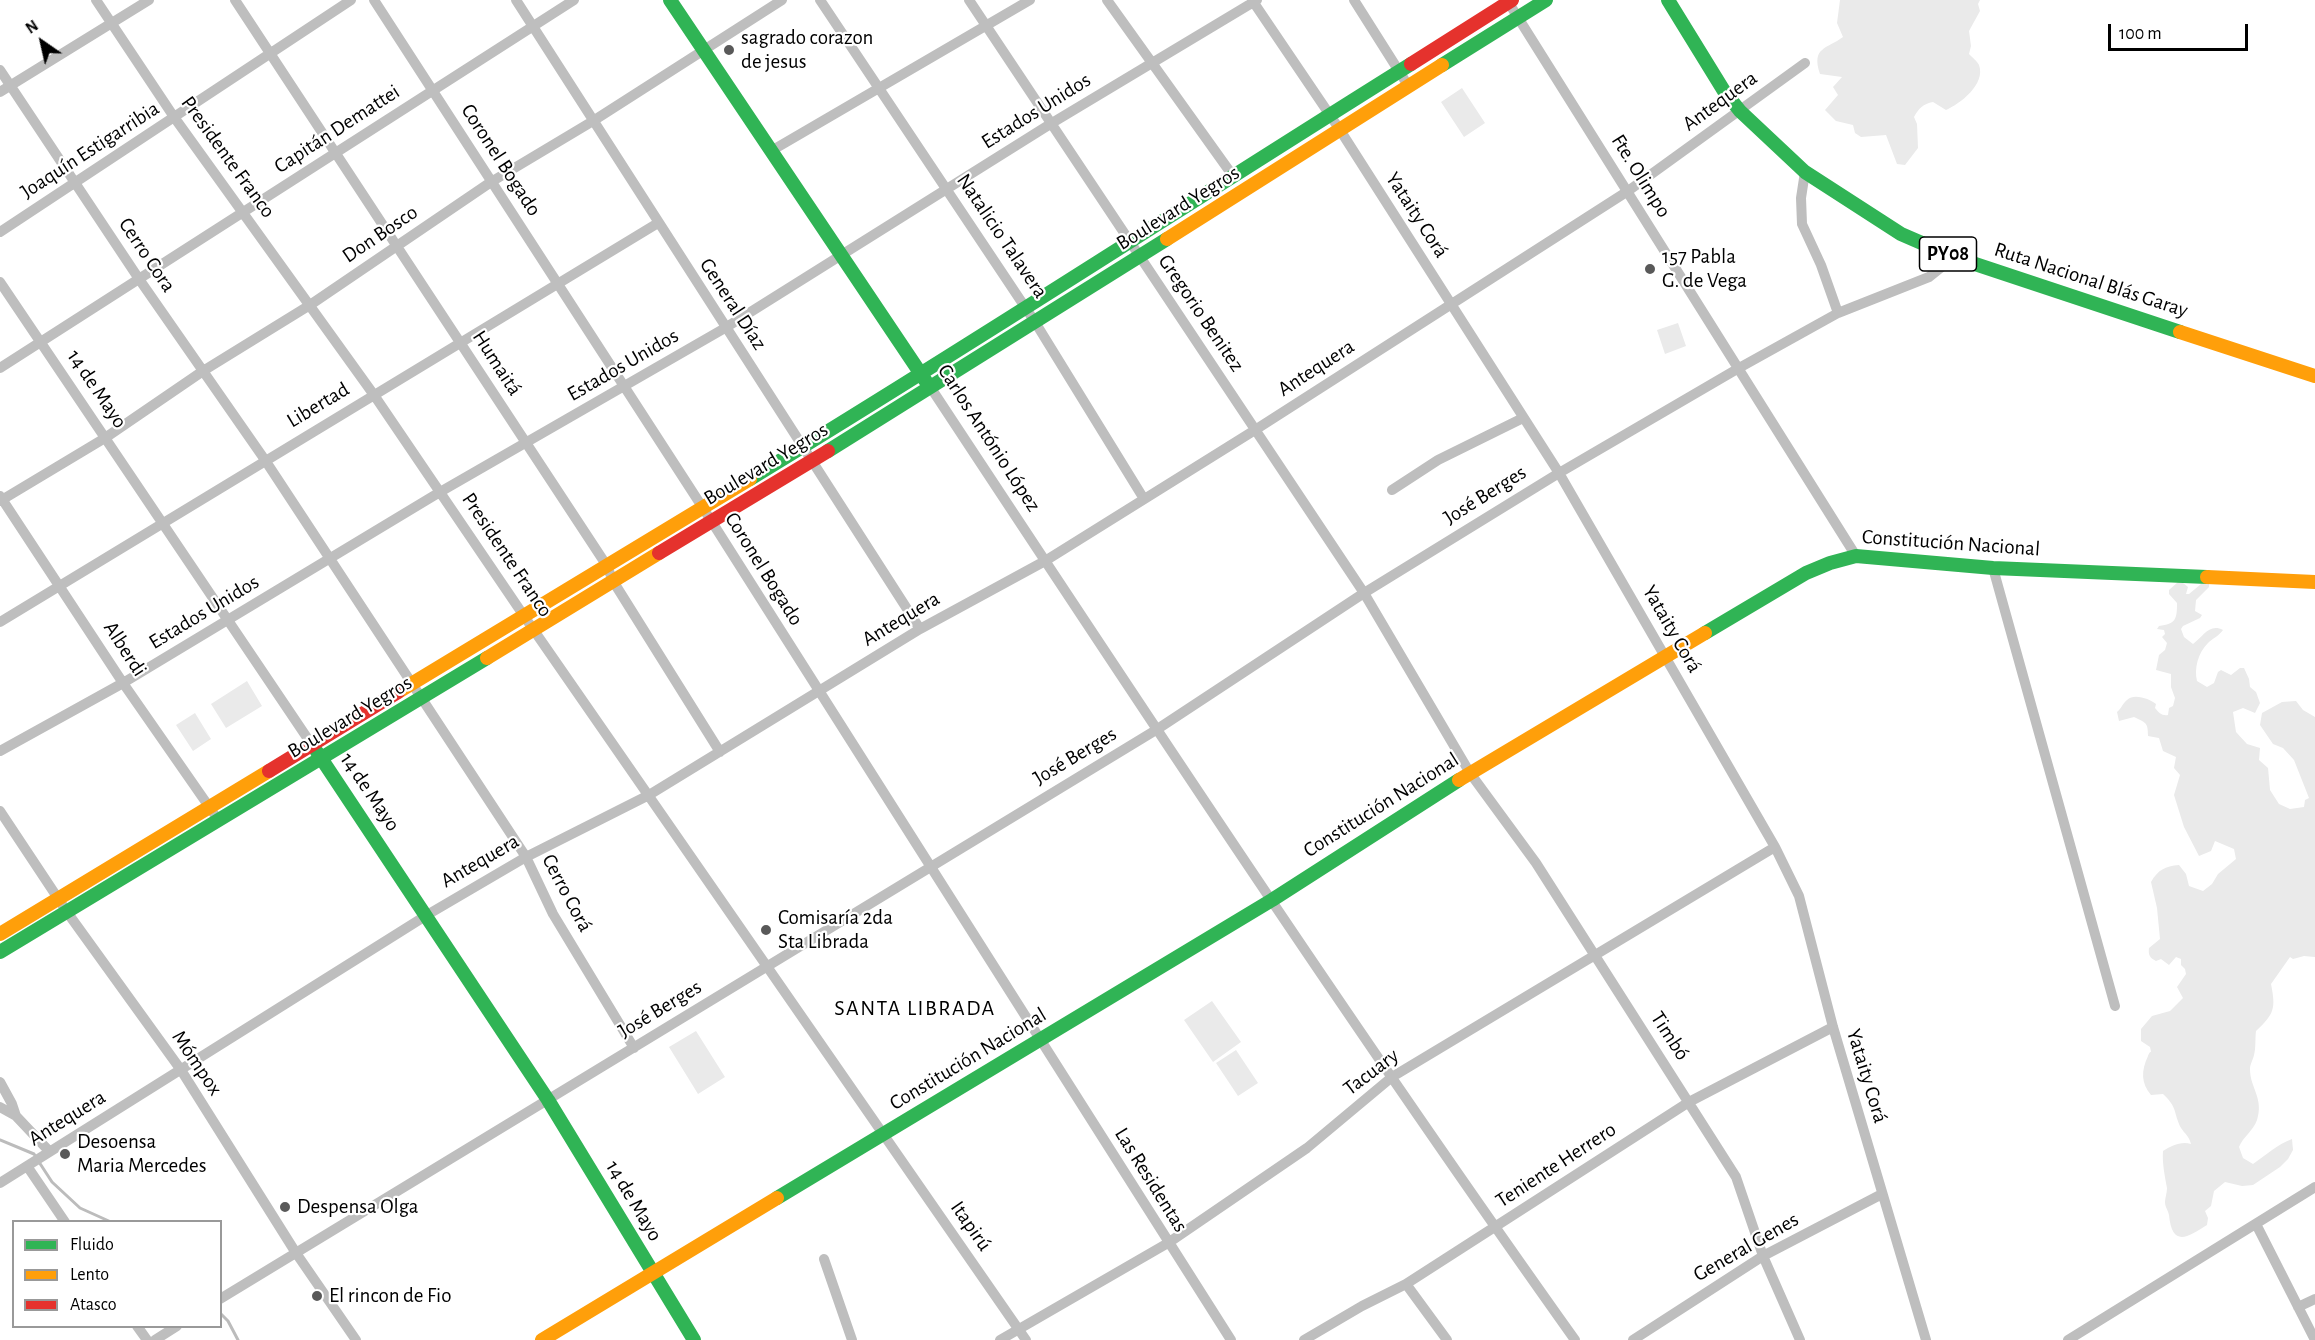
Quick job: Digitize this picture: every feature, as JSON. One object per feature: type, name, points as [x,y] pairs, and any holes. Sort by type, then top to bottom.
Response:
[{"type":"main road","name":"Carlos António López","points":[[670,0],[931,388]]},
{"type":"main road","name":"Boulevard Yegros","points":[[0,952],[931,388],[1546,0]]},
{"type":"main road","name":"Ruta Nacional Blás Garay","points":[[1668,0],[1724,91],[1740,111],[1805,172],[1902,234],[1954,257],[2315,376]]},
{"type":"main road","name":"Boulevard Yegros","points":[[0,934],[922,375],[1130,240],[1509,1]]},
{"type":"main road","name":"Constitución Nacional","points":[[542,1340],[1272,900],[1470,773],[1806,573],[1856,556],[1994,568],[2315,582]]},
{"type":"main road","name":"14 de Mayo","points":[[312,745],[548,1100],[694,1340]]},
{"type":"street","name":"Presidente Franco","points":[[96,0],[174,117],[374,394],[524,616],[883,1134]]},
{"type":"street","points":[[0,92],[148,0]]},
{"type":"street","name":"Humaitá","points":[[235,0],[607,566],[614,582],[720,752]]},
{"type":"street","name":"Joaquín Estigarribia","points":[[0,232],[351,0]]},
{"type":"street","name":"Coronel Bogado","points":[[374,0],[712,522],[1039,1040]]},
{"type":"street","name":"General Díaz","points":[[516,0],[920,628]]},
{"type":"street","name":"Capitán Demattei","points":[[0,368],[573,0]]},
{"type":"street","name":"Don Bosco","points":[[1,499],[105,438],[203,371],[310,305],[491,182],[593,121],[782,0]]},
{"type":"street","name":"Natalicio Talavera","points":[[820,0],[1026,308],[1144,499]]},
{"type":"street","name":"Gregorio Benitez","points":[[969,0],[1364,593],[1470,773]]},
{"type":"street","points":[[771,151],[1030,0]]},
{"type":"street","points":[[1107,0],[1233,176]]},
{"type":"street","points":[[1354,0],[1409,87]]},
{"type":"street","name":"Estados Unidos","points":[[0,751],[123,683],[440,492],[725,328],[1052,123],[1254,1]]},
{"type":"street","name":"Yataity Corá","points":[[1254,1],[1328,116],[1340,130],[1558,473],[1775,847],[1799,896],[1833,1027],[1926,1340]]},
{"type":"street","name":"Fte. Olimpo","points":[[1509,1],[1517,18],[1856,556]]},
{"type":"street","name":"Antequera","points":[[0,1183],[426,915],[526,857],[649,795],[920,628],[1045,561],[1452,305],[1628,191],[1805,63]]},
{"type":"street","name":"Cerro Cora","points":[[0,70],[330,559]]},
{"type":"street","points":[[1805,172],[1801,198],[1802,224],[1821,265],[1838,313]]},
{"type":"street","name":"Libertad","points":[[0,622],[658,223]]},
{"type":"street","name":"José Berges","points":[[222,1299],[1156,730],[1364,593],[1558,473],[1838,313],[1922,280],[1954,257]]},
{"type":"street","name":"14 de Mayo","points":[[0,282],[312,745]]},
{"type":"street","name":"Carlos António López","points":[[931,388],[1156,730],[1495,1227],[1575,1340]]},
{"type":"street","points":[[1392,490],[1438,460],[1523,418]]},
{"type":"street","name":"Alberdi","points":[[1,499],[123,683],[219,821]]},
{"type":"street","name":"Cerro Corá","points":[[330,559],[526,857],[553,914],[634,1048]]},
{"type":"street","points":[[1994,568],[2115,1006]]},
{"type":"street","name":"Timbó","points":[[1470,773],[1536,863],[1736,1176],[1763,1256],[1800,1340]]},
{"type":"street","name":"Mómpox","points":[[0,811],[67,912],[181,1070],[296,1253],[356,1340]]},
{"type":"street","name":"Tacuary","points":[[1000,1340],[1168,1243],[1307,1148],[1392,1077],[1775,847]]},
{"type":"street","name":"Teniente Herrero","points":[[1304,1340],[1362,1306],[1406,1284],[1689,1102],[1833,1027]]},
{"type":"street","name":"Las Residentas","points":[[1039,1040],[1231,1340]]},
{"type":"street","points":[[0,1082],[16,1116]]},
{"type":"street","points":[[0,1107],[16,1116],[50,1151]]},
{"type":"street","name":"Itapirú","points":[[883,1134],[1026,1340]]},
{"type":"street","points":[[27,1166],[64,1220]]},
{"type":"street","points":[[2068,1340],[2315,1187]]},
{"type":"street","name":"General Genes","points":[[1633,1340],[1763,1256],[1882,1194]]},
{"type":"street","points":[[2256,1224],[2315,1340]]},
{"type":"street","points":[[824,1259],[852,1340]]},
{"type":"street","points":[[1406,1284],[1447,1340]]},
{"type":"street","points":[[2298,1307],[2315,1299]]},
{"type":"street","points":[[155,1340],[174,1328]]},
{"type":"shaded area","points":[[1840,0],[1980,0],[1978,4],[1980,11],[1969,31],[1971,46],[1969,54],[1979,65],[1979,79],[1964,98],[1946,110],[1933,102],[1920,109],[1914,117],[1917,124],[1918,148],[1905,165],[1897,164],[1886,135],[1861,137],[1855,133],[1853,125],[1836,121],[1825,110],[1838,95],[1833,87],[1842,77],[1820,74],[1818,59],[1822,50],[1843,37],[1837,23]]},
{"type":"shaded area","points":[[1462,88],[1485,123],[1464,137],[1441,102]]},
{"type":"shaded area","points":[[1678,323],[1686,346],[1665,354],[1657,330]]},
{"type":"shaded area","points":[[2178,582],[2188,587],[2186,594],[2201,584],[2209,584],[2209,587],[2196,600],[2195,611],[2202,615],[2181,629],[2184,637],[2193,644],[2214,628],[2223,630],[2208,643],[2199,656],[2197,681],[2207,687],[2214,683],[2221,670],[2231,675],[2240,668],[2244,668],[2250,687],[2256,692],[2260,703],[2255,713],[2243,708],[2233,712],[2236,732],[2247,744],[2260,748],[2259,760],[2268,768],[2270,790],[2279,804],[2290,809],[2304,807],[2305,800],[2309,798],[2294,760],[2283,748],[2273,744],[2260,725],[2262,713],[2282,702],[2296,701],[2303,710],[2315,717],[2315,957],[2304,956],[2293,959],[2290,957],[2271,984],[2272,1010],[2267,1020],[2256,1031],[2255,1052],[2250,1067],[2259,1112],[2255,1124],[2239,1147],[2243,1158],[2253,1164],[2292,1139],[2293,1150],[2280,1167],[2253,1185],[2242,1186],[2225,1182],[2214,1191],[2211,1206],[2205,1211],[2208,1218],[2207,1225],[2182,1237],[2173,1232],[2165,1205],[2167,1188],[2163,1151],[2180,1144],[2191,1144],[2181,1128],[2171,1103],[2163,1094],[2151,1095],[2145,1086],[2143,1072],[2151,1052],[2150,1047],[2141,1041],[2141,1029],[2152,1016],[2170,1011],[2183,998],[2177,987],[2186,974],[2181,965],[2181,959],[2176,957],[2169,965],[2161,959],[2156,961],[2149,954],[2149,948],[2160,939],[2157,908],[2151,882],[2162,869],[2179,865],[2186,874],[2189,886],[2203,891],[2236,859],[2234,849],[2215,841],[2211,851],[2199,856],[2184,827],[2174,795],[2180,775],[2174,768],[2176,757],[2163,751],[2159,738],[2148,736],[2148,728],[2144,722],[2134,717],[2119,721],[2117,712],[2126,701],[2134,697],[2153,702],[2156,704],[2156,710],[2164,715],[2168,715],[2169,708],[2173,706],[2175,698],[2171,687],[2171,674],[2156,670],[2159,655],[2165,650],[2167,643],[2162,637],[2165,634],[2164,630],[2157,629],[2159,626],[2169,624],[2176,617],[2177,603],[2169,594],[2169,590]]},
{"type":"shaded area","points":[[247,681],[262,706],[226,728],[211,704]]},
{"type":"shaded area","points":[[195,713],[211,739],[193,751],[176,725]]},
{"type":"shaded area","points":[[1212,1001],[1241,1042],[1213,1062],[1184,1020]]},
{"type":"shaded area","points":[[696,1031],[725,1077],[698,1094],[669,1047]]},
{"type":"shaded area","points":[[1236,1050],[1258,1083],[1238,1096],[1216,1063]]},
{"type":"waterway","points":[[0,1140],[34,1154],[36,1157]]},
{"type":"waterway","points":[[39,1162],[52,1182],[80,1208],[107,1220]]},
{"type":"waterway","points":[[222,1315],[228,1321],[238,1340]]},
{"type":"traffic: fast","points":[[670,0],[927,383]]},
{"type":"traffic: fast","points":[[1442,65],[1546,0]]},
{"type":"traffic: fast","points":[[1668,0],[1724,91],[1740,111],[1805,172],[1901,234],[1954,257],[2180,332]]},
{"type":"traffic: fast","points":[[750,479],[916,377],[1411,64]]},
{"type":"traffic: fast","points":[[828,451],[1167,239]]},
{"type":"traffic: fast","points":[[1705,633],[1806,573],[1856,556],[1993,568],[2207,577]]},
{"type":"traffic: fast","points":[[0,952],[487,658]]},
{"type":"traffic: fast","points":[[317,752],[548,1100],[694,1340]]},
{"type":"traffic: fast","points":[[777,1198],[1272,900],[1459,780]]},
{"type":"traffic: slow","points":[[1167,239],[1442,65]]},
{"type":"traffic: slow","points":[[2180,332],[2315,376]]},
{"type":"traffic: slow","points":[[398,692],[750,479]]},
{"type":"traffic: slow","points":[[487,658],[659,553]]},
{"type":"traffic: slow","points":[[2207,577],[2315,582]]},
{"type":"traffic: slow","points":[[1459,780],[1705,633]]},
{"type":"traffic: slow","points":[[0,934],[269,771]]},
{"type":"traffic: slow","points":[[542,1340],[777,1198]]},
{"type":"traffic: jam","points":[[1411,64],[1512,0]]},
{"type":"traffic: jam","points":[[659,553],[828,451]]},
{"type":"traffic: jam","points":[[269,771],[398,692]]},
{"type":"place","name":"sagrado corazon de jesus","points":[[729,50]]},
{"type":"place","name":"157 Pabla G. de Vega","points":[[1650,269]]},
{"type":"place","name":"Comisaría 2da Sta Librada","points":[[766,930]]},
{"type":"place","name":"Desoensa Maria Mercedes","points":[[65,1154]]},
{"type":"place","name":"Despensa Olga","points":[[285,1207]]},
{"type":"place","name":"El rincon de Fio","points":[[317,1296]]},
{"type":"district","name":"SANTA LIBRADA","points":[[915,1008]]}]
